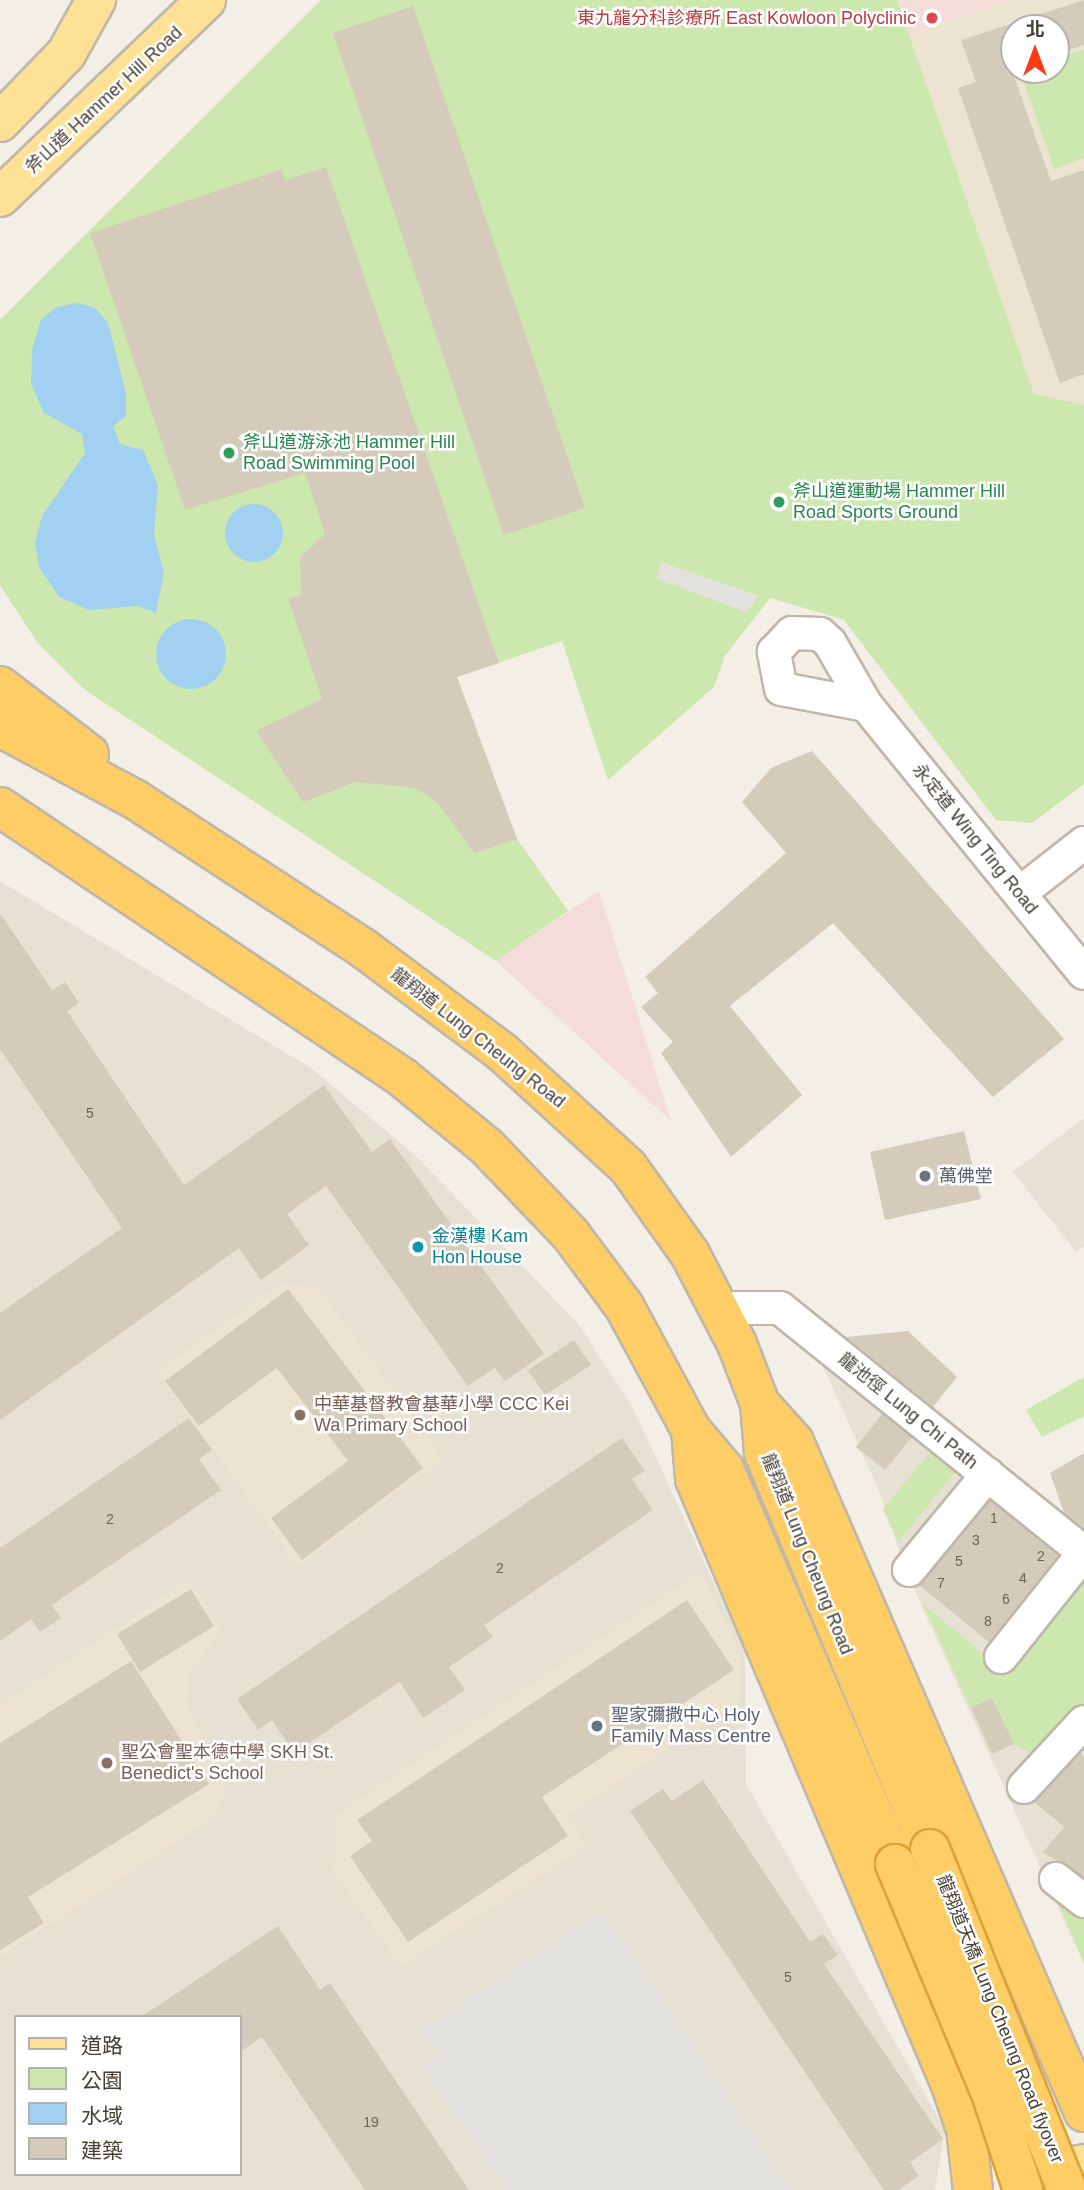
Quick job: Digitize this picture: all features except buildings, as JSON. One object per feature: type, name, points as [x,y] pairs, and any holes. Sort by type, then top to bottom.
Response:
[{"type":"highway","points":[[0,686],[136,800]]},
{"type":"highway","name":"龍翔道 Lung Cheung Road","points":[[0,727],[136,800],[363,948],[575,1116],[628,1167],[668,1218],[720,1308],[760,1404],[764,1454],[930,1849]]},
{"type":"highway","points":[[0,807],[316,1015],[487,1147],[607,1281],[691,1430],[699,1488],[951,2085],[966,2129],[973,2190]]},
{"type":"highway","points":[[760,1404],[794,1443],[1084,2112]]},
{"type":"highway","name":"龍翔道天橋 Lung Cheung Road flyover","points":[[691,1430],[724,1469],[991,2093],[1023,2190]]},
{"type":"highway","name":"龍翔道天橋 Lung Cheung Road flyover","points":[[930,1849],[1027,2077],[1067,2190]]},
{"type":"main road","points":[[0,122],[66,54],[96,0]]},
{"type":"main road","name":"斧山道 Hammer Hill Road","points":[[0,197],[206,0]]},
{"type":"main road","points":[[1003,2190],[1029,2175],[1084,2164]]},
{"type":"street","name":"永定道 Wing Ting Road","points":[[866,705],[1084,973]]},
{"type":"street","points":[[1020,893],[1084,843]]},
{"type":"street","name":"龍池徑 Lung Chi Path","points":[[720,1308],[780,1308],[1084,1553]]},
{"type":"street","points":[[909,1570],[988,1474]]},
{"type":"street","points":[[1001,1657],[1084,1553]]},
{"type":"street","points":[[1024,1787],[1082,1728]]},
{"type":"street","points":[[1056,1879],[1084,1901]]},
{"type":"shaded area","name":"東九龍分科診療所 East Kowloon Polyclinic","points":[[897,0],[1012,0],[909,35]]},
{"type":"shaded area","points":[[1012,0],[1084,0],[1084,405],[1034,395],[909,35]]},
{"type":"shaded area","points":[[661,562],[759,596],[747,612],[657,579]]},
{"type":"shaded area","points":[[0,881],[311,1068],[417,1157],[579,1325],[633,1408],[745,1650],[746,1784],[945,2129],[935,2190],[0,2190]]},
{"type":"shaded area","points":[[599,891],[671,1121],[496,961]]},
{"type":"shaded area","points":[[1084,1118],[1084,1246],[1076,1252],[1013,1172]]},
{"type":"shaded area","name":"中華基督教會基華小學 CCC Kei Wa Primary School","points":[[282,1283],[319,1288],[442,1459],[298,1566],[157,1371]]},
{"type":"shaded area","points":[[821,1362],[1084,1573],[1084,1964],[905,1569],[881,1495]]},
{"type":"shaded area","points":[[701,1572],[740,1652],[741,1700],[566,1816],[586,1846],[401,1966],[334,1872],[335,1816]]},
{"type":"shaded area","name":"聖公會聖本德中學 SKH St. Benedict's School","points":[[188,1580],[221,1631],[189,1673],[187,1707],[225,1782],[221,1801],[207,1822],[0,1957],[0,1706]]},
{"type":"shaded area","points":[[603,1912],[791,2190],[508,2190],[422,2067],[438,2055],[423,2029]]},
{"type":"green space","points":[[321,0],[897,0],[1034,394],[1084,405],[1084,784],[1032,823],[996,820],[844,620],[770,598],[725,656],[714,687],[608,780],[562,641],[457,677],[517,839],[568,911],[496,961],[85,690],[37,642],[0,585],[0,320]]},
{"type":"green space","points":[[1084,49],[1084,158],[1054,169],[1025,84],[1070,84],[1070,54]]},
{"type":"green space","points":[[1084,1377],[1084,1416],[1042,1437],[1026,1410]]},
{"type":"green space","points":[[932,1450],[957,1470],[898,1542],[883,1509]]},
{"type":"green space","points":[[1084,1573],[1084,1704],[1040,1758],[1014,1744],[992,1698],[971,1708],[922,1603],[1003,1670]]},
{"type":"green space","points":[[1055,1894],[1084,1918],[1084,1964]]},
{"type":"water","points":[[78,303],[95,308],[108,323],[126,393],[126,416],[113,426],[120,444],[143,450],[158,485],[154,535],[164,572],[156,613],[138,606],[89,610],[59,597],[39,567],[35,543],[42,516],[85,453],[82,434],[44,413],[31,384],[32,350],[41,320],[56,307]]},
{"type":"water","points":[[254,504],[265,506],[278,517],[283,533],[281,544],[270,557],[254,562],[243,560],[230,549],[225,533],[227,522],[238,509]]},
{"type":"water","points":[[191,619],[210,625],[220,635],[226,654],[220,673],[210,683],[191,689],[172,683],[162,673],[156,654],[162,635],[172,625]]},
{"type":"place","name":"東九龍分科診療所 East Kowloon Polyclinic","points":[[932,18]]},
{"type":"place","name":"斧山道游泳池 Hammer Hill Road Swimming Pool","points":[[229,453]]},
{"type":"place","name":"斧山道運動場 Hammer Hill Road Sports Ground","points":[[779,502]]},
{"type":"place","name":"萬佛堂","points":[[925,1176]]},
{"type":"place","name":"金漢樓 Kam Hon House","points":[[418,1247]]},
{"type":"place","name":"中華基督教會基華小學 CCC Kei Wa Primary School","points":[[300,1415]]},
{"type":"place","name":"聖家彌撒中心 Holy Family Mass Centre","points":[[597,1726]]},
{"type":"place","name":"聖公會聖本德中學 SKH St. Benedict's School","points":[[107,1763]]}]
